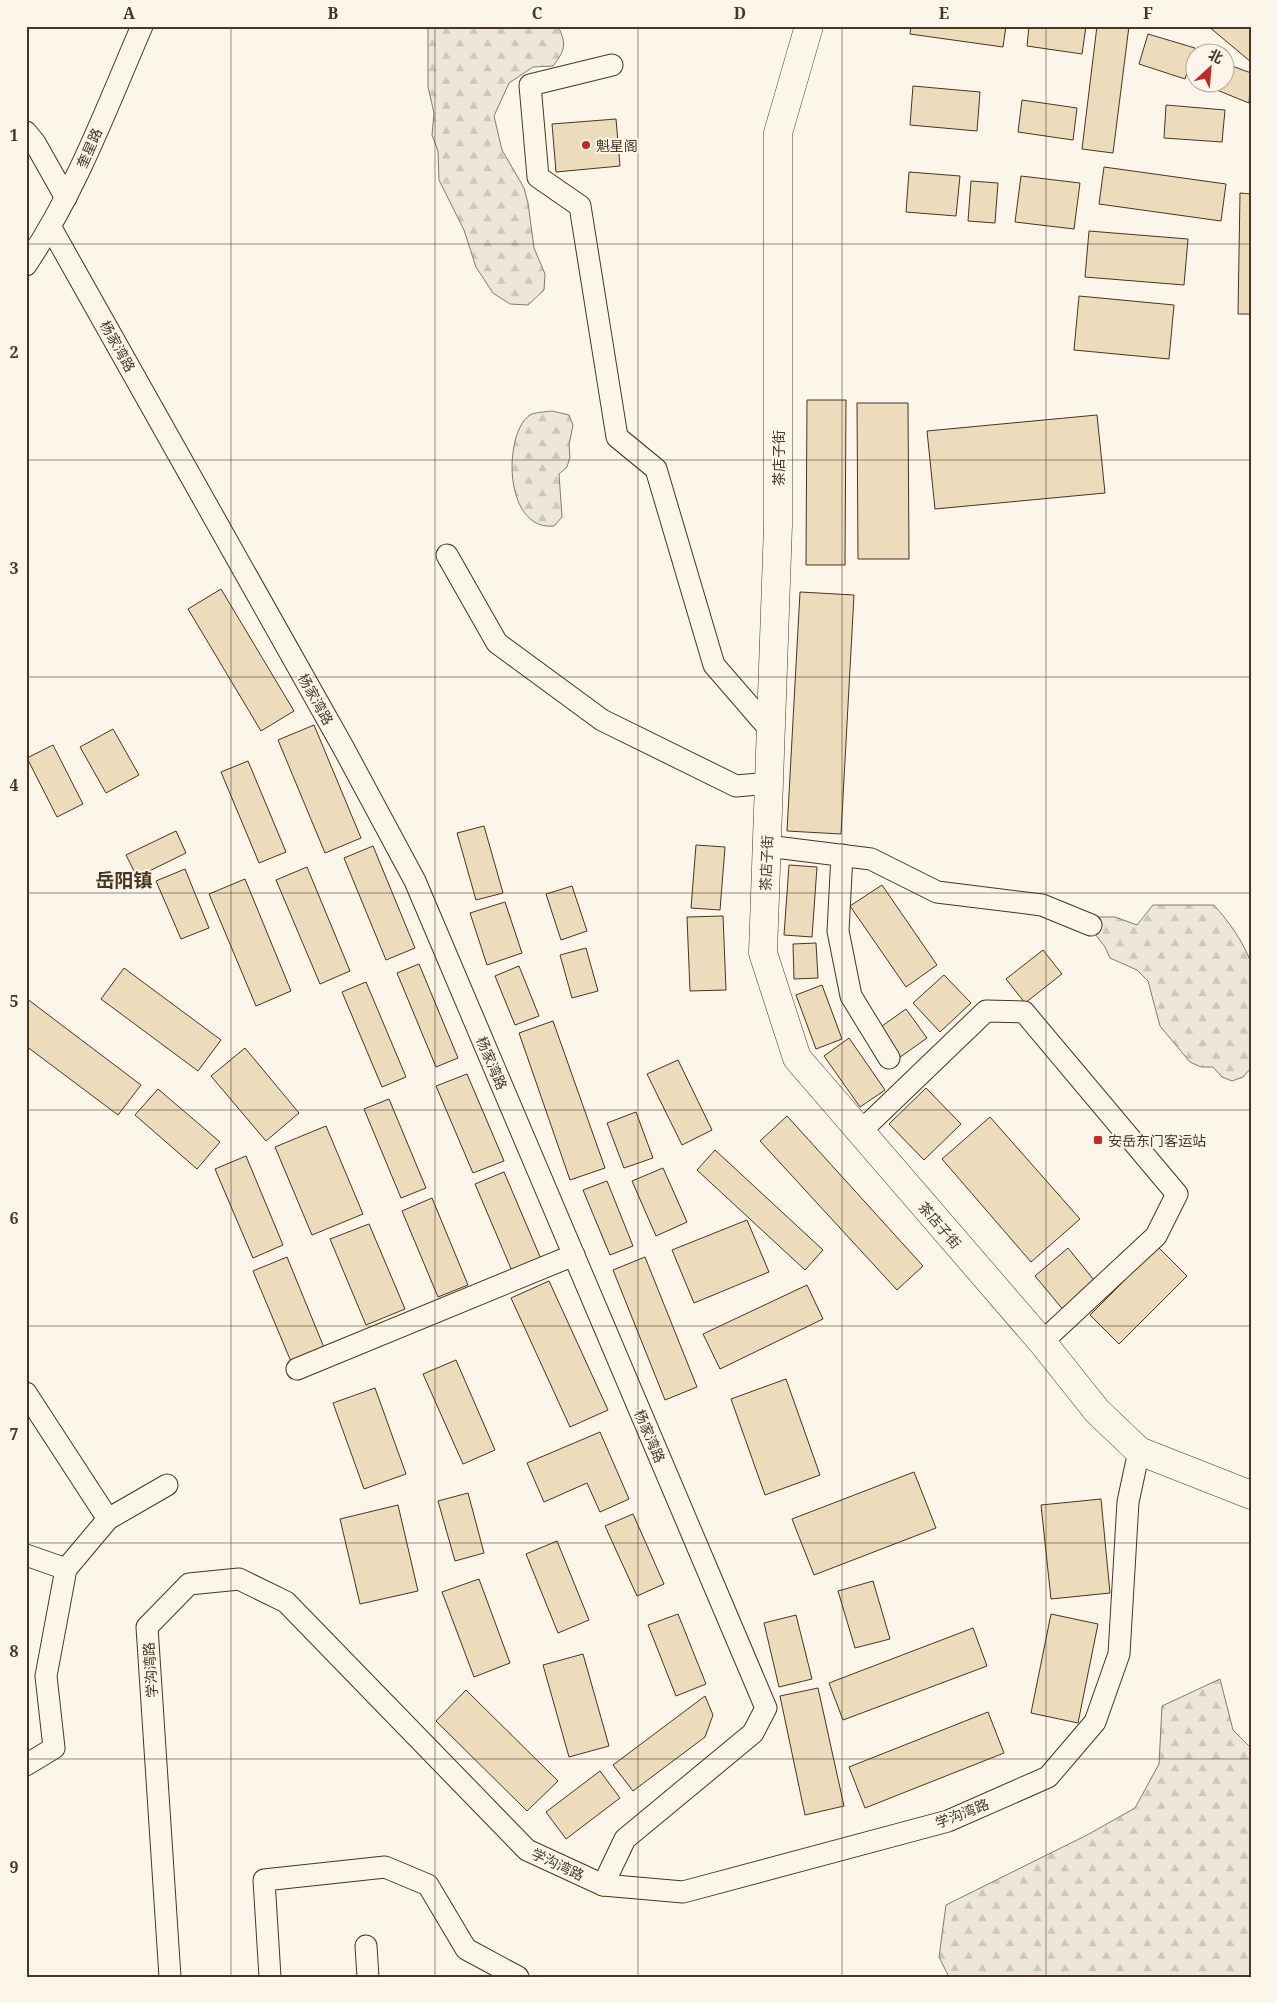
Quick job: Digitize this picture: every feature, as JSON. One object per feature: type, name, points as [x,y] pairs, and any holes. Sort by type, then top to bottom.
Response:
[{"type":"main road","name":"茶店子街","points":[[809,26],[778,133],[778,525],[763,953],[797,1058],[1042,1342],[1097,1411],[1139,1451],[1251,1495]]},
{"type":"street","name":"奎星路","points":[[26,265],[51,228],[66,198],[142,26]]},
{"type":"street","points":[[612,65],[530,86],[538,177],[580,206],[617,437],[656,469],[714,664],[771,731]]},
{"type":"street","points":[[26,132],[36,143],[66,198]]},
{"type":"street","name":"杨家湾路","points":[[51,228],[343,747],[415,881],[766,1708],[753,1733],[626,1839],[603,1885]]},
{"type":"street","points":[[447,555],[497,643],[602,720],[736,786],[769,783]]},
{"type":"street","points":[[767,846],[872,859],[937,892],[1042,905],[1091,925]]},
{"type":"street","points":[[842,856],[838,931],[851,996],[889,1058]]},
{"type":"street","points":[[860,1132],[986,1011],[1024,1012],[1177,1194],[1156,1236],[1042,1342]]},
{"type":"street","points":[[297,1369],[574,1255]]},
{"type":"street","points":[[26,1392],[108,1519]]},
{"type":"street","name":"学沟湾路","points":[[170,1977],[147,1627],[189,1584],[239,1579],[286,1602],[527,1850],[603,1885],[683,1892],[948,1821],[1048,1777],[1095,1722],[1119,1654],[1128,1502],[1139,1451]]},
{"type":"street","points":[[26,1765],[54,1748],[46,1676],[66,1569],[108,1519],[167,1485]]},
{"type":"street","points":[[26,1555],[66,1569]]},
{"type":"street","points":[[270,1977],[264,1880],[385,1867],[428,1885],[466,1949],[518,1977]]},
{"type":"street","points":[[366,1946],[368,1977]]},
{"type":"green space","points":[[428,26],[558,26],[563,38],[562,51],[553,66],[533,67],[509,83],[494,116],[502,150],[524,188],[534,248],[545,274],[544,290],[528,305],[510,304],[493,293],[476,267],[464,230],[439,180],[438,151],[432,135],[434,113],[428,87]]},
{"type":"green space","points":[[552,411],[569,415],[573,425],[569,445],[570,457],[567,467],[559,474],[562,517],[554,526],[537,523],[525,513],[517,498],[513,479],[512,459],[515,441],[521,425],[532,414]]},
{"type":"green space","points":[[1153,905],[1214,905],[1240,939],[1251,963],[1251,1068],[1243,1077],[1232,1081],[1222,1077],[1213,1067],[1201,1067],[1190,1062],[1160,1026],[1148,981],[1137,970],[1110,958],[1105,947],[1089,926],[1099,917],[1115,917],[1137,925]]},
{"type":"green space","points":[[1220,1679],[1233,1730],[1251,1748],[1251,1977],[949,1977],[939,1957],[946,1905],[1089,1834],[1135,1808],[1159,1764],[1162,1706]]},
{"type":"building","points":[[911,26],[1006,26],[1003,47],[910,34]]},
{"type":"building","points":[[1029,26],[1086,26],[1082,54],[1027,46]]},
{"type":"building","points":[[1097,26],[1129,26],[1113,153],[1082,149]]},
{"type":"building","points":[[1208,26],[1251,26],[1251,62],[1234,48],[1234,42],[1227,42]]},
{"type":"building","points":[[1148,34],[1184,45],[1184,79],[1139,64]]},
{"type":"building","points":[[1234,67],[1251,73],[1249,103],[1222,92],[1234,92]]},
{"type":"building","points":[[913,86],[980,92],[977,131],[910,125]]},
{"type":"building","points":[[1022,100],[1077,108],[1073,140],[1018,132]]},
{"type":"building","points":[[1166,105],[1225,110],[1222,142],[1164,138]]},
{"type":"building","name":"魁星阁","points":[[616,119],[620,166],[556,172],[552,124]]},
{"type":"building","points":[[1104,167],[1226,184],[1221,221],[1099,204]]},
{"type":"building","points":[[909,172],[960,176],[956,216],[906,212]]},
{"type":"building","points":[[1021,176],[1080,183],[1074,229],[1015,222]]},
{"type":"building","points":[[971,181],[998,183],[995,223],[968,221]]},
{"type":"building","points":[[1240,193],[1251,194],[1251,314],[1238,314]]},
{"type":"building","points":[[1089,231],[1188,239],[1184,285],[1085,277]]},
{"type":"building","points":[[1079,296],[1174,305],[1169,359],[1074,350]]},
{"type":"building","points":[[807,400],[846,400],[845,565],[806,565]]},
{"type":"building","points":[[857,403],[908,403],[909,559],[858,559]]},
{"type":"building","points":[[1097,415],[1105,493],[935,509],[927,431]]},
{"type":"building","points":[[221,589],[294,711],[261,731],[188,609]]},
{"type":"building","points":[[800,592],[854,595],[841,834],[787,831]]},
{"type":"building","points":[[314,725],[361,838],[325,853],[278,740]]},
{"type":"building","points":[[113,729],[139,775],[106,793],[80,747]]},
{"type":"building","points":[[53,745],[83,804],[57,817],[27,758]]},
{"type":"building","points":[[248,761],[286,852],[259,863],[221,772]]},
{"type":"building","points":[[484,826],[503,893],[476,900],[457,833]]},
{"type":"building","points":[[176,831],[186,853],[137,877],[126,855]]},
{"type":"building","points":[[696,845],[725,847],[720,910],[691,908]]},
{"type":"building","points":[[373,846],[415,948],[386,960],[344,858]]},
{"type":"building","points":[[789,865],[817,867],[812,937],[784,935]]},
{"type":"building","points":[[307,867],[350,971],[320,984],[276,880]]},
{"type":"building","points":[[185,869],[209,928],[181,939],[156,881]]},
{"type":"building","points":[[245,879],[291,991],[256,1006],[209,894]]},
{"type":"building","points":[[882,885],[937,965],[906,987],[850,906]]},
{"type":"building","points":[[572,886],[587,931],[561,940],[546,894]]},
{"type":"building","points":[[505,902],[522,953],[487,965],[470,913]]},
{"type":"building","points":[[723,916],[726,990],[690,991],[687,917]]},
{"type":"building","points":[[816,943],[818,978],[794,979],[793,944]]},
{"type":"building","points":[[586,948],[598,991],[572,998],[560,955]]},
{"type":"building","points":[[1043,950],[1062,974],[1025,1003],[1006,979]]},
{"type":"building","points":[[419,964],[458,1058],[436,1067],[397,973]]},
{"type":"building","points":[[519,966],[539,1016],[515,1025],[495,976]]},
{"type":"building","points":[[124,968],[221,1040],[198,1071],[101,999]]},
{"type":"building","points":[[944,975],[971,1003],[940,1032],[913,1003]]},
{"type":"building","points":[[366,982],[406,1077],[382,1087],[342,992]]},
{"type":"building","points":[[822,985],[842,1039],[816,1049],[796,995]]},
{"type":"building","points":[[26,998],[141,1085],[118,1115],[26,1046]]},
{"type":"building","points":[[906,1009],[927,1038],[896,1060],[875,1031]]},
{"type":"building","points":[[553,1021],[605,1168],[570,1180],[519,1033]]},
{"type":"building","points":[[849,1038],[885,1090],[860,1107],[824,1056]]},
{"type":"building","points":[[245,1048],[299,1113],[266,1141],[211,1076]]},
{"type":"building","points":[[678,1060],[712,1130],[682,1145],[647,1074]]},
{"type":"building","points":[[467,1074],[504,1161],[473,1173],[436,1086]]},
{"type":"building","points":[[926,1088],[961,1124],[924,1160],[889,1124]]},
{"type":"building","points":[[158,1089],[220,1142],[197,1169],[135,1115]]},
{"type":"building","points":[[389,1099],[426,1188],[401,1198],[364,1109]]},
{"type":"building","points":[[636,1112],[653,1158],[624,1168],[607,1123]]},
{"type":"building","points":[[787,1116],[923,1266],[897,1290],[760,1141]]},
{"type":"building","points":[[990,1117],[1080,1219],[1031,1262],[942,1159]]},
{"type":"building","points":[[326,1126],[363,1214],[312,1235],[275,1147]]},
{"type":"building","points":[[715,1150],[823,1250],[805,1270],[697,1170]]},
{"type":"building","points":[[246,1156],[283,1245],[253,1258],[215,1169]]},
{"type":"building","points":[[663,1168],[687,1222],[656,1236],[632,1181]]},
{"type":"building","points":[[504,1172],[541,1259],[512,1271],[475,1184]]},
{"type":"building","points":[[607,1181],[633,1246],[610,1255],[583,1190]]},
{"type":"building","points":[[432,1198],[468,1285],[438,1297],[402,1211]]},
{"type":"building","points":[[747,1220],[769,1272],[694,1303],[672,1250]]},
{"type":"building","points":[[369,1224],[405,1309],[366,1325],[330,1239]]},
{"type":"building","points":[[1158,1247],[1187,1276],[1119,1344],[1090,1315]]},
{"type":"building","points":[[1068,1248],[1098,1285],[1065,1312],[1035,1276]]},
{"type":"building","points":[[287,1257],[325,1350],[292,1364],[253,1271]]},
{"type":"building","points":[[645,1257],[697,1387],[665,1400],[613,1270]]},
{"type":"building","points":[[549,1281],[608,1410],[570,1427],[511,1298]]},
{"type":"building","points":[[807,1285],[823,1319],[720,1369],[703,1334]]},
{"type":"building","points":[[456,1360],[495,1450],[463,1464],[423,1374]]},
{"type":"building","points":[[786,1379],[820,1475],[765,1495],[731,1399]]},
{"type":"building","points":[[375,1388],[406,1474],[364,1489],[333,1403]]},
{"type":"building","points":[[600,1432],[629,1499],[600,1512],[587,1483],[544,1502],[527,1463]]},
{"type":"building","points":[[914,1472],[936,1528],[814,1575],[792,1519]]},
{"type":"building","points":[[468,1493],[484,1553],[455,1561],[438,1501]]},
{"type":"building","points":[[1101,1499],[1110,1593],[1051,1599],[1041,1505]]},
{"type":"building","points":[[398,1505],[418,1591],[360,1604],[340,1519]]},
{"type":"building","points":[[633,1514],[664,1584],[637,1596],[605,1526]]},
{"type":"building","points":[[557,1541],[589,1620],[558,1633],[526,1554]]},
{"type":"building","points":[[479,1579],[510,1663],[474,1677],[442,1592]]},
{"type":"building","points":[[873,1581],[890,1639],[855,1648],[838,1591]]},
{"type":"building","points":[[678,1614],[706,1684],[676,1696],[648,1625]]},
{"type":"building","points":[[1051,1614],[1098,1624],[1078,1723],[1031,1713]]},
{"type":"building","points":[[796,1615],[812,1679],[779,1687],[764,1623]]},
{"type":"building","points":[[973,1628],[987,1666],[843,1720],[829,1683]]},
{"type":"building","points":[[583,1654],[609,1746],[569,1757],[543,1665]]},
{"type":"building","points":[[818,1688],[844,1806],[805,1815],[780,1696]]},
{"type":"building","points":[[466,1690],[558,1781],[527,1811],[436,1721]]},
{"type":"building","points":[[705,1696],[713,1715],[705,1737],[633,1791],[613,1765]]},
{"type":"building","points":[[988,1712],[1004,1753],[865,1808],[849,1767]]},
{"type":"building","points":[[600,1771],[620,1798],[566,1839],[546,1812]]},
{"type":"place","name":"魁星阁","points":[[586,145]]},
{"type":"place","name":"安岳东门客运站","points":[[1098,1140]]},
{"type":"district","name":"岳阳镇","points":[[124,880]]}]
